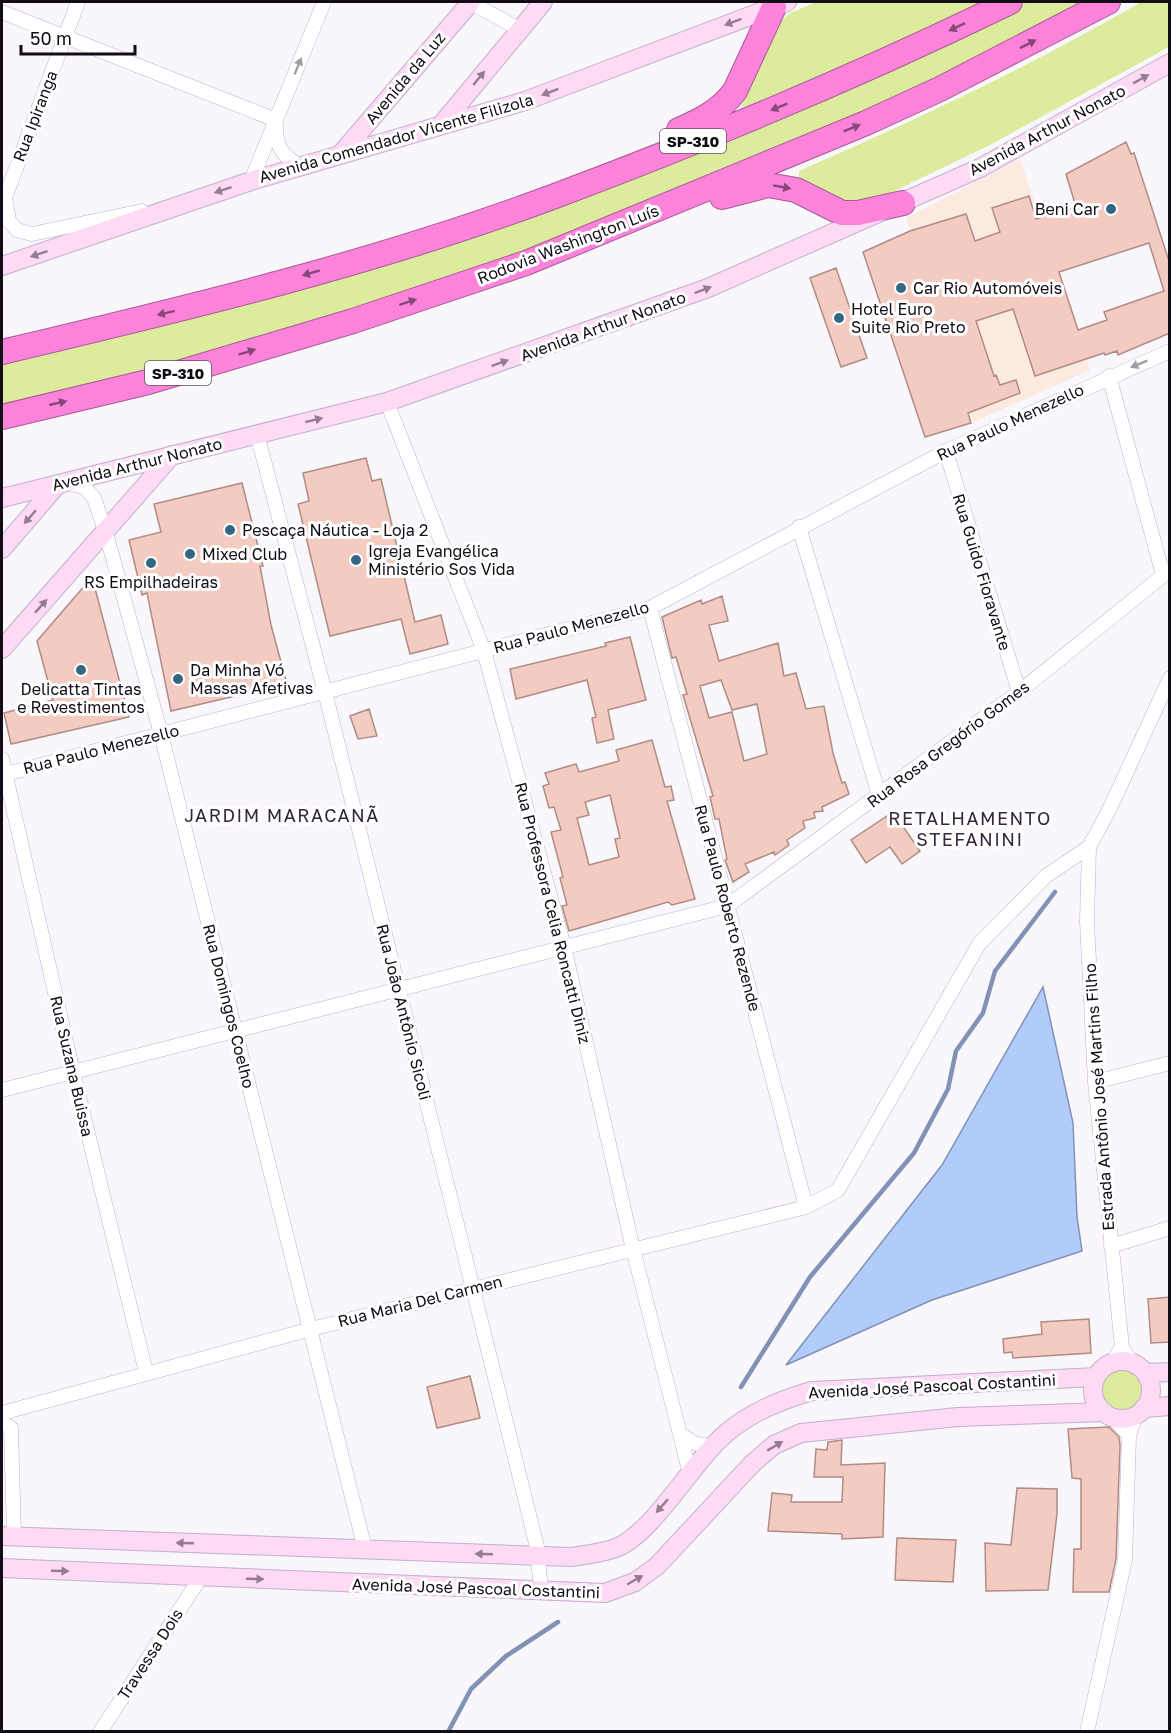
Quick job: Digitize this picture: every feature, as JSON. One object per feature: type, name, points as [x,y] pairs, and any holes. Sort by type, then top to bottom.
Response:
[{"type":"highway","name":"SP-310","points":[[2,352],[223,298],[367,257],[555,196],[797,100],[879,65],[1010,2]]},
{"type":"highway","name":"Rodovia Washington Luís","points":[[2,417],[159,379],[353,321],[526,264],[866,123],[951,84],[1108,2]]},
{"type":"highway","points":[[367,257],[470,214],[629,153],[709,117],[727,103],[735,91],[780,4]]},
{"type":"highway","points":[[526,264],[747,188],[768,185],[784,186],[842,213],[858,213],[903,203]]},
{"type":"main road","name":"Avenida da Luz","points":[[340,155],[470,2]]},
{"type":"main road","points":[[442,124],[543,2]]},
{"type":"main road","name":"Avenida Comendador Vicente Filizola","points":[[2,266],[251,181],[525,101],[780,4]]},
{"type":"main road","name":"Avenida Arthur Nonato","points":[[2,498],[387,402],[708,288],[980,168],[1170,63]]},
{"type":"main road","points":[[2,649],[172,456]]},
{"type":"main road","points":[[2,549],[62,483]]},
{"type":"main road","points":[[1170,1372],[1112,1363],[1096,1377],[1094,1396],[1108,1414],[1119,1418],[1140,1411],[1170,1406]]},
{"type":"main road","points":[[1139,1368],[1151,1391],[1140,1411]]},
{"type":"main road","name":"Avenida José Pascoal Costantini","points":[[8,1536],[583,1556],[618,1547],[645,1526],[723,1435],[780,1401],[812,1391],[1096,1377]]},
{"type":"main road","name":"Avenida José Pascoal Costantini","points":[[8,1569],[605,1593],[635,1582],[677,1546],[752,1464],[774,1445],[801,1433],[958,1417],[1108,1414]]},
{"type":"main road","points":[[8,1536],[8,1569]]},
{"type":"street","name":"Rua Ipiranga","points":[[78,2],[3,202],[9,221],[17,230],[32,234],[182,203]]},
{"type":"street","points":[[251,181],[324,2]]},
{"type":"street","points":[[470,2],[519,29]]},
{"type":"street","points":[[2,12],[276,120]]},
{"type":"street","points":[[276,120],[278,149],[288,160],[302,165]]},
{"type":"street","name":"Rua Paulo Menezello","points":[[3,774],[650,608],[946,451],[1109,376],[1170,351]]},
{"type":"street","points":[[1109,376],[1167,573]]},
{"type":"street","name":"Rua Professora Celia Roncatti Diniz","points":[[387,402],[484,651],[564,947],[633,1249],[682,1435],[690,1474]]},
{"type":"street","name":"Rua João Antônio Sicoli","points":[[257,434],[325,692],[539,1556],[541,1591]]},
{"type":"street","name":"Rua Guido Fioravante","points":[[946,451],[1019,692]]},
{"type":"street","name":"Rua Domingos Coelho","points":[[62,483],[84,487],[94,498],[106,533],[161,734],[365,1549]]},
{"type":"street","points":[[799,527],[879,795]]},
{"type":"street","name":"Rua Rosa Gregório Gomes","points":[[727,906],[1019,692],[1167,573]]},
{"type":"street","name":"Rua Paulo Roberto Rezende","points":[[650,608],[806,1207]]},
{"type":"street","points":[[1089,847],[1110,808],[1170,678]]},
{"type":"street","name":"Rua Suzana Buissa","points":[[2,759],[3,774],[73,1072],[146,1372]]},
{"type":"street","name":"Estrada Antônio José Martins Filho","points":[[1089,847],[1087,921],[1095,1082],[1122,1347],[1139,1368]]},
{"type":"street","name":"Rua Maria Del Carmen","points":[[2,1413],[146,1372],[472,1287],[806,1207],[838,1190],[979,944],[1046,876],[1089,847]]},
{"type":"street","points":[[2,1090],[727,906]]},
{"type":"street","points":[[1095,1082],[1170,1063]]},
{"type":"street","points":[[1111,1246],[1170,1228]]},
{"type":"street","points":[[1112,1363],[1122,1347]]},
{"type":"street","points":[[1087,1731],[1125,1560],[1129,1435],[1140,1411]]},
{"type":"street","points":[[1108,1414],[1129,1435]]},
{"type":"street","points":[[2,1422],[12,1428],[8,1536]]},
{"type":"street","points":[[682,1435],[693,1443],[713,1447]]},
{"type":"street","name":"Travessa Dois","points":[[100,1731],[201,1577]]},
{"type":"shaded area","points":[[1020,159],[1090,370],[973,422],[906,218]]},
{"type":"green space","points":[[817,2],[985,2],[832,72],[741,108],[775,27],[790,13]]},
{"type":"green space","points":[[1028,2],[1088,2],[872,111],[524,254],[201,358],[2,406],[2,360],[275,292],[951,40]]},
{"type":"green space","points":[[1141,2],[1169,2],[1169,47],[990,145],[880,198],[850,204],[799,178],[799,171],[973,91],[1100,26]]},
{"type":"green space","points":[[1122,1370],[1130,1371],[1136,1376],[1141,1382],[1141,1398],[1136,1404],[1130,1409],[1122,1410],[1114,1409],[1108,1404],[1103,1398],[1102,1390],[1103,1382],[1108,1376],[1114,1371]]},
{"type":"water","points":[[1043,987],[1073,1123],[1077,1217],[1082,1251],[932,1300],[786,1365],[942,1165]]},
{"type":"building","points":[[1126,142],[1131,154],[1134,153],[1170,264],[1170,333],[1118,355],[1117,351],[1105,355],[1104,353],[1035,376],[1013,309],[976,321],[994,376],[996,375],[1000,385],[1016,380],[1020,393],[968,413],[971,423],[925,437],[863,252],[910,231],[966,214],[975,241],[1000,232],[992,208],[1029,196],[1036,219],[1076,207],[1066,174]],"holes":[[[1149,243],[1164,291],[1104,312],[1107,320],[1078,330],[1059,272]]]},
{"type":"building","name":"Hotel Euro Suite Rio Preto","points":[[836,268],[867,358],[841,367],[810,278]]},
{"type":"building","name":"Igreja Evangélica Ministério Sos Vida","points":[[366,458],[372,481],[381,479],[415,622],[441,615],[448,644],[410,654],[401,619],[330,636],[298,504],[309,501],[303,473]]},
{"type":"building","points":[[242,483],[263,566],[260,566],[271,625],[287,684],[171,711],[147,593],[142,595],[129,540],[161,532],[154,504]]},
{"type":"building","name":"Delicatta Tintas e Revestimentos","points":[[92,577],[129,717],[11,744],[4,713],[53,700],[37,641]]},
{"type":"building","points":[[722,596],[728,621],[709,625],[719,661],[778,643],[784,676],[796,673],[806,709],[824,706],[833,753],[842,783],[845,782],[849,794],[822,807],[823,811],[814,812],[815,818],[803,821],[805,828],[787,840],[789,845],[775,855],[774,852],[745,864],[749,872],[733,882],[725,860],[727,859],[719,819],[715,819],[710,797],[713,796],[683,695],[687,694],[676,657],[672,658],[662,617],[701,600],[702,604]],"holes":[[[721,680],[732,710],[757,704],[767,754],[744,761],[732,712],[709,718],[700,686]]]},
{"type":"building","points":[[630,637],[646,700],[608,710],[614,739],[597,743],[592,718],[596,717],[587,680],[516,699],[510,669],[606,646],[605,643]]},
{"type":"building","points":[[369,709],[377,736],[358,739],[350,716]]},
{"type":"building","points":[[652,740],[665,787],[671,786],[674,800],[667,801],[695,899],[672,905],[668,902],[569,931],[562,906],[567,905],[560,878],[563,877],[551,832],[561,830],[554,807],[549,808],[543,786],[549,784],[545,773],[576,764],[579,772],[619,761],[616,750]],"holes":[[[610,795],[620,838],[615,839],[619,857],[589,865],[577,818],[589,815],[585,802]]]},
{"type":"building","points":[[893,812],[920,851],[902,864],[890,847],[866,863],[851,840]]},
{"type":"building","points":[[1170,1297],[1170,1342],[1151,1343],[1148,1299]]},
{"type":"building","points":[[1089,1319],[1091,1353],[1013,1358],[1012,1352],[1004,1353],[1003,1339],[1042,1334],[1041,1322]]},
{"type":"building","points":[[470,1376],[480,1418],[437,1428],[427,1387]]},
{"type":"building","points":[[1109,1427],[1119,1437],[1120,1445],[1116,1559],[1109,1592],[1073,1592],[1074,1549],[1081,1549],[1081,1479],[1072,1478],[1068,1429]]},
{"type":"building","points":[[842,1440],[841,1465],[885,1463],[883,1537],[842,1539],[842,1534],[768,1531],[772,1493],[792,1495],[791,1502],[842,1502],[843,1477],[814,1477],[816,1449],[827,1450],[828,1442]]},
{"type":"building","points":[[1017,1488],[1057,1489],[1057,1514],[1048,1590],[986,1591],[985,1543],[1011,1545]]},
{"type":"building","points":[[897,1538],[956,1540],[953,1582],[895,1580]]},
{"type":"waterway","points":[[741,1387],[810,1277],[914,1153],[948,1089],[956,1051],[983,1013],[995,971],[1055,892]]},
{"type":"waterway","points":[[448,1732],[471,1689],[506,1656],[558,1622]]},
{"type":"place","name":"Beni Car","points":[[1111,209]]},
{"type":"place","name":"Car Rio Automóveis","points":[[901,288]]},
{"type":"place","name":"Hotel Euro Suite Rio Preto","points":[[839,318]]},
{"type":"place","name":"Pescaça Náutica - Loja 2","points":[[230,530]]},
{"type":"place","name":"Mixed Club","points":[[190,554]]},
{"type":"place","name":"Igreja Evangélica Ministério Sos Vida","points":[[356,560]]},
{"type":"place","name":"RS Empilhadeiras","points":[[151,563]]},
{"type":"place","name":"Delicatta Tintas e Revestimentos","points":[[81,670]]},
{"type":"place","name":"Da Minha Vó Massas Afetivas","points":[[178,679]]},
{"type":"district","name":"JARDIM MARACANÃ","points":[[282,815]]},
{"type":"district","name":"RETALHAMENTO STEFANINI","points":[[970,828]]}]
